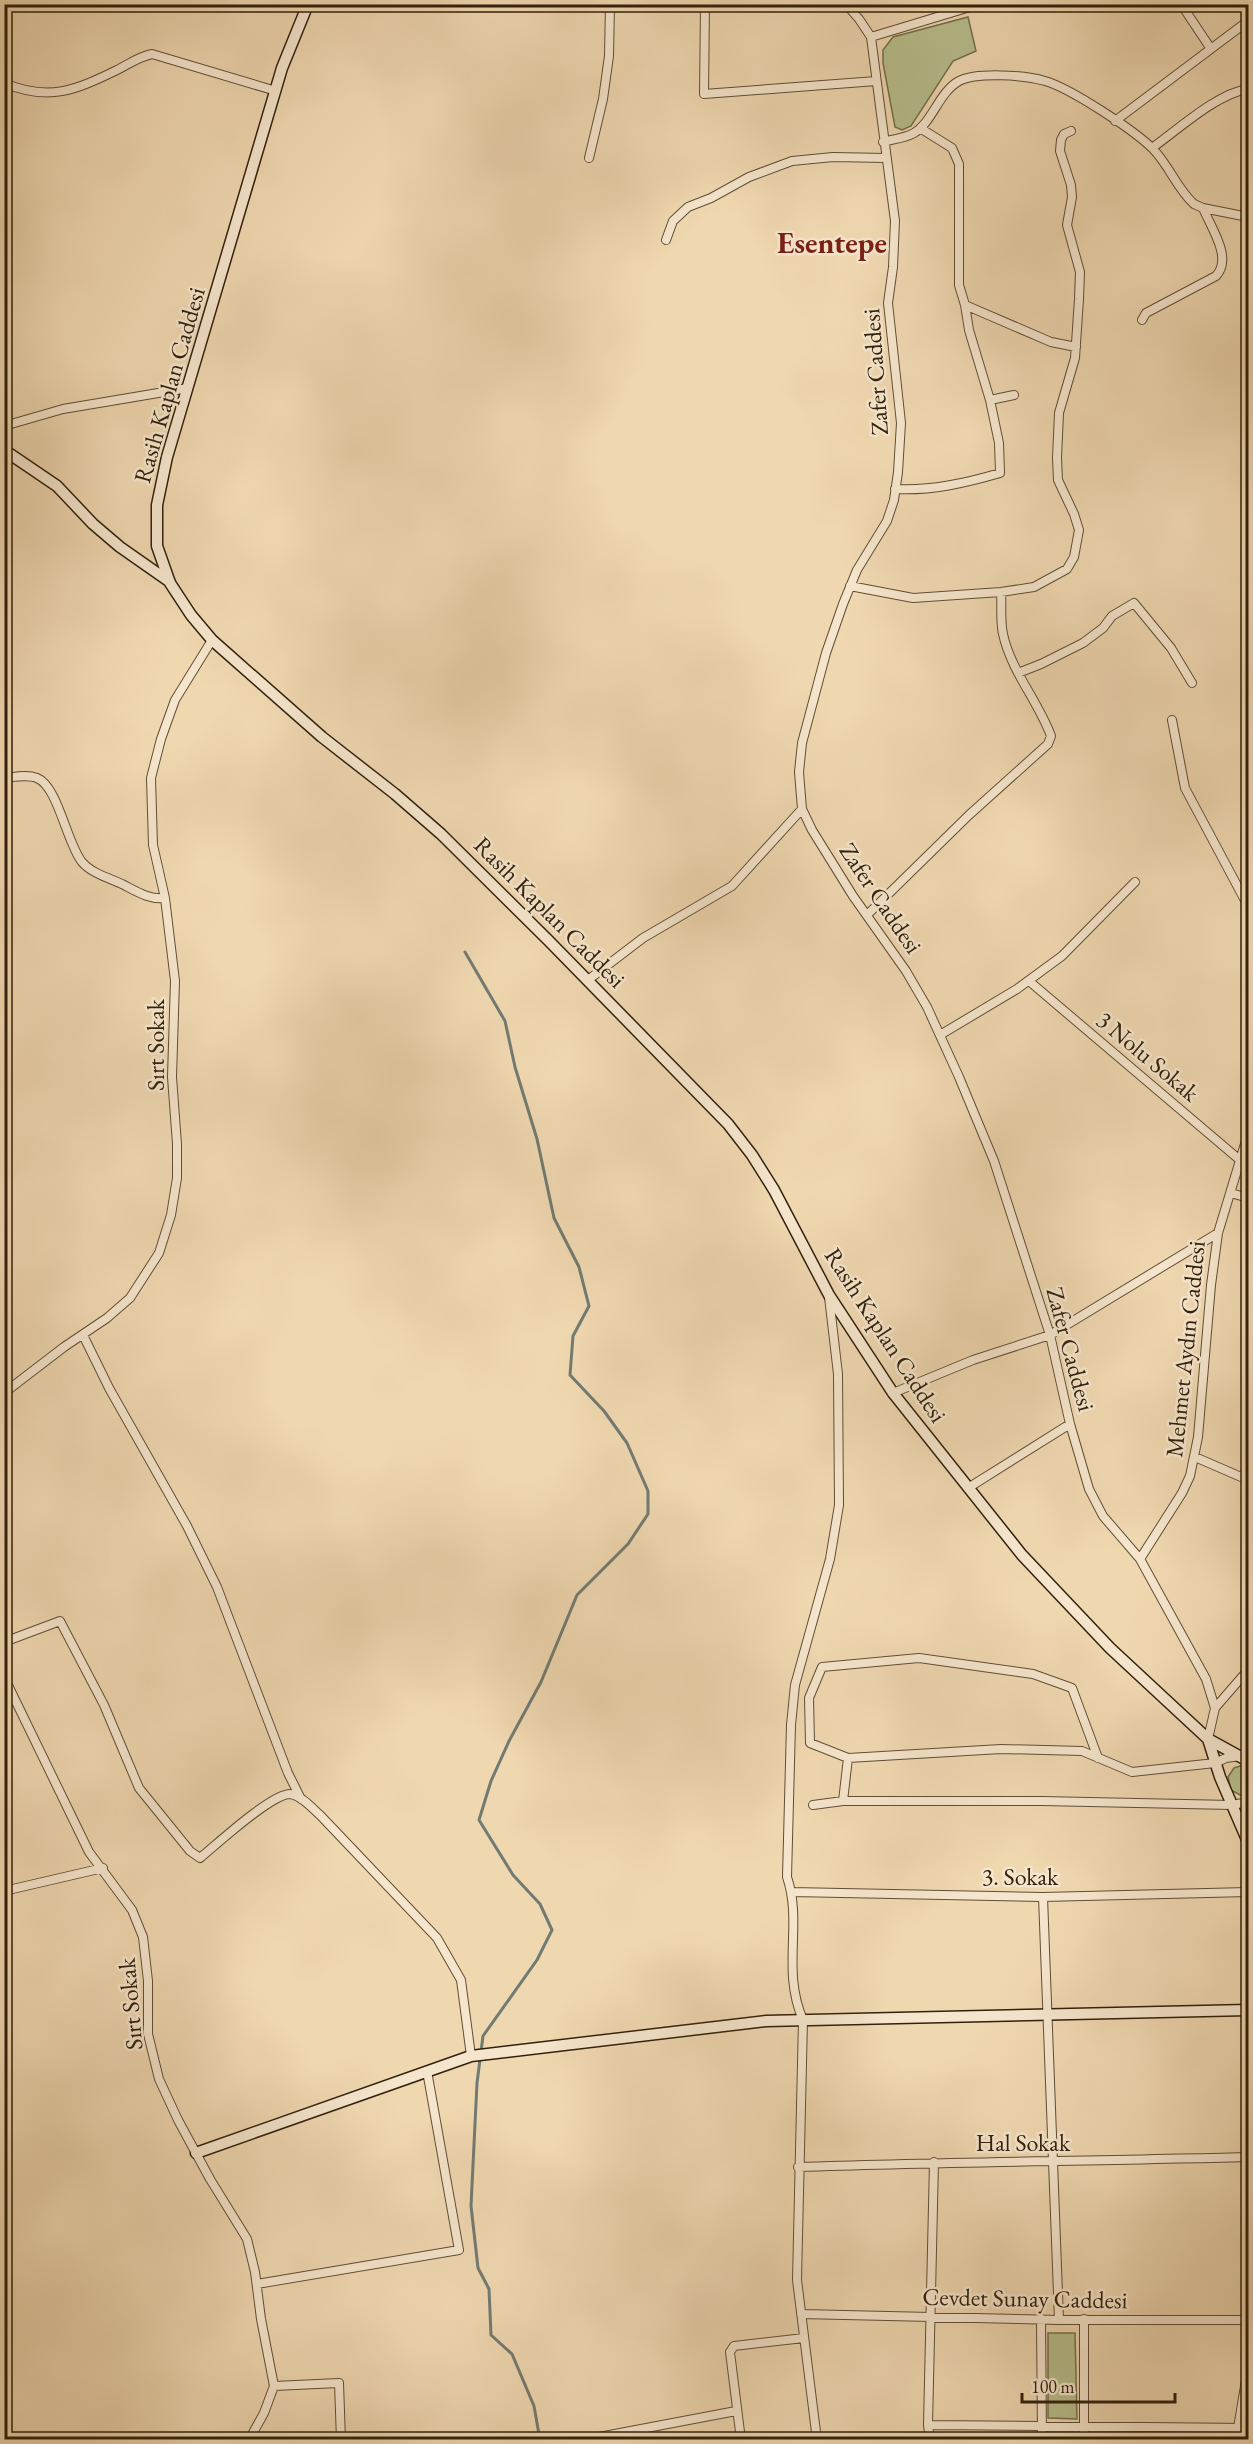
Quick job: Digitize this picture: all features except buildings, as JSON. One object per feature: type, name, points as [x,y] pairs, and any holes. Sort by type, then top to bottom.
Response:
[{"type":"street","name":"Rasih Kaplan Caddesi","points":[[308,4],[282,68],[167,457],[157,506],[157,546],[170,583],[191,615],[212,640],[322,737],[395,794],[441,834],[728,1124],[752,1155],[774,1190],[829,1295],[893,1393],[1022,1555],[1065,1604],[1208,1739],[1244,1759]]},
{"type":"street","points":[[589,158],[603,99],[609,56],[610,4]]},
{"type":"street","points":[[705,4],[704,94],[876,81]]},
{"type":"street","points":[[846,4],[871,37],[980,4]]},
{"type":"street","points":[[1181,4],[1210,49]]},
{"type":"street","points":[[1115,121],[1248,21]]},
{"type":"street","name":"Zafer Caddesi","points":[[871,37],[895,221],[893,267],[888,303],[901,423],[895,489],[887,521],[857,570],[850,586],[826,653],[802,743],[799,772],[802,808],[812,830],[906,971],[940,1035],[994,1161],[1050,1335],[1070,1424],[1096,1506],[1140,1559],[1206,1679],[1215,1708],[1208,1739]]},
{"type":"street","points":[[4,83],[25,92],[58,92],[87,85],[135,59],[152,54],[276,90]]},
{"type":"street","points":[[883,142],[914,134],[956,83],[979,75],[1044,80],[1065,90],[1115,121],[1152,148],[1175,177],[1188,199],[1203,208],[1248,216]]},
{"type":"street","points":[[1152,148],[1215,103],[1236,91],[1248,89]]},
{"type":"street","points":[[895,489],[927,489],[968,483],[1000,473],[999,444],[990,400],[969,330],[959,285],[961,192],[959,164],[952,148],[920,128]]},
{"type":"street","points":[[850,586],[913,598],[1001,592],[1034,587],[1067,569],[1074,557],[1079,530],[1058,480],[1057,458],[1059,413],[1075,358],[1080,272],[1067,225],[1072,197],[1071,185],[1060,151],[1064,134],[1071,131]]},
{"type":"street","points":[[666,240],[673,221],[688,207],[711,198],[749,177],[792,161],[833,157],[886,158]]},
{"type":"street","points":[[1142,320],[1146,313],[1216,276],[1222,270],[1224,257],[1203,208]]},
{"type":"street","points":[[965,305],[1051,342],[1076,347]]},
{"type":"street","points":[[4,426],[63,409],[188,388]]},
{"type":"street","points":[[990,400],[1014,395]]},
{"type":"street","points":[[4,450],[57,486],[93,524],[120,547],[170,583]]},
{"type":"street","points":[[867,915],[969,815],[1048,744],[1051,736],[1045,720],[1018,673],[1002,633],[1001,592]]},
{"type":"street","points":[[1018,673],[1083,643],[1104,628],[1112,616],[1134,603],[1171,648],[1192,683]]},
{"type":"street","name":"Sırt Sokak","points":[[4,1393],[130,1298],[159,1253],[171,1215],[177,1178],[172,1077],[175,981],[165,898],[153,844],[151,778],[161,738],[175,700],[212,640]]},
{"type":"street","points":[[1172,720],[1185,788],[1248,906]]},
{"type":"street","points":[[4,778],[33,777],[46,784],[64,820],[78,856],[90,869],[150,897],[165,898]]},
{"type":"street","points":[[588,980],[643,938],[732,885],[802,808]]},
{"type":"street","points":[[940,1035],[1029,981],[1062,956],[1135,882]]},
{"type":"street","name":"3 Nolu Sokak","points":[[1029,981],[1241,1161]]},
{"type":"street","name":"Mehmet Aydın Caddesi","points":[[1140,1559],[1182,1493],[1195,1457],[1218,1233],[1248,1134]]},
{"type":"street","points":[[1231,1193],[1248,1198]]},
{"type":"street","points":[[893,1393],[972,1360],[1050,1335],[1218,1233]]},
{"type":"street","points":[[817,2439],[798,2280],[798,2167],[803,2020],[795,2002],[791,1976],[792,1892],[787,1877],[791,1725],[795,1685],[831,1559],[840,1505],[838,1374],[829,1295]]},
{"type":"street","points":[[83,1335],[109,1388],[187,1526],[217,1587],[280,1754],[301,1799]]},
{"type":"street","points":[[968,1488],[1070,1424]]},
{"type":"street","points":[[1195,1457],[1248,1480]]},
{"type":"street","points":[[4,1642],[60,1621],[104,1705],[139,1788],[189,1851],[200,1858],[266,1805],[282,1796],[292,1794],[320,1815],[437,1938],[461,1980],[471,2056]]},
{"type":"street","points":[[1098,1758],[1072,1688],[1033,1674],[919,1658],[822,1667],[809,1698],[810,1743],[848,1758],[1001,1749],[1082,1751],[1098,1758],[1132,1772],[1215,1763],[1226,1758],[1244,1759]]},
{"type":"street","points":[[1215,1708],[1248,1670]]},
{"type":"street","name":"Sırt Sokak","points":[[4,1677],[89,1852],[132,1910],[143,1937],[148,1981],[148,2034],[159,2079],[196,2153],[247,2239],[274,2386]]},
{"type":"street","points":[[1208,1739],[1215,1763],[1248,1842]]},
{"type":"street","points":[[843,1801],[848,1758]]},
{"type":"street","points":[[813,1805],[843,1801],[1031,1801],[1232,1805],[1248,1802]]},
{"type":"street","points":[[4,1891],[103,1868]]},
{"type":"street","name":"3. Sokak","points":[[792,1892],[1043,1897],[1248,1892]]},
{"type":"street","points":[[1043,1897],[1059,2320]]},
{"type":"street","points":[[196,2153],[471,2056],[766,2021],[1248,2010]]},
{"type":"street","points":[[256,2284],[459,2250],[427,2071]]},
{"type":"street","name":"Hal Sokak","points":[[798,2167],[934,2162],[1053,2162],[1248,2157]]},
{"type":"street","points":[[930,2439],[928,2425],[929,2316],[934,2162]]},
{"type":"street","name":"Cevdet Sunay Caddesi","points":[[801,2314],[1059,2320],[1248,2320]]},
{"type":"street","points":[[1041,2319],[1042,2439]]},
{"type":"street","points":[[1084,2319],[1084,2439]]},
{"type":"street","points":[[741,2439],[730,2352],[734,2346],[804,2338]]},
{"type":"street","points":[[1236,2439],[1246,2380],[1248,2347]]},
{"type":"street","points":[[249,2439],[264,2413],[274,2386],[339,2384],[341,2439]]},
{"type":"street","points":[[599,2439],[598,2437],[736,2411]]},
{"type":"street","points":[[928,2425],[1248,2428]]},
{"type":"green space","points":[[968,17],[976,51],[953,61],[911,126],[902,130],[895,127],[883,63],[883,50],[893,37]]},
{"type":"green space","points":[[1248,1766],[1248,1794],[1240,1795],[1231,1790],[1228,1777],[1234,1768]]},
{"type":"green space","points":[[1048,2333],[1075,2333],[1077,2419],[1048,2418]]},
{"type":"waterway","points":[[465,952],[505,1021],[515,1067],[537,1139],[554,1218],[579,1267],[589,1306],[573,1336],[570,1375],[604,1411],[627,1443],[648,1491],[648,1514],[628,1544],[577,1595],[541,1682],[509,1741],[491,1781],[479,1820],[513,1875],[540,1904],[552,1930],[537,1960],[483,2036],[477,2083],[471,2206],[478,2268],[489,2289],[491,2335],[512,2354],[534,2406],[540,2440]]},
{"type":"district","name":"Esentepe","points":[[832,242]]}]
